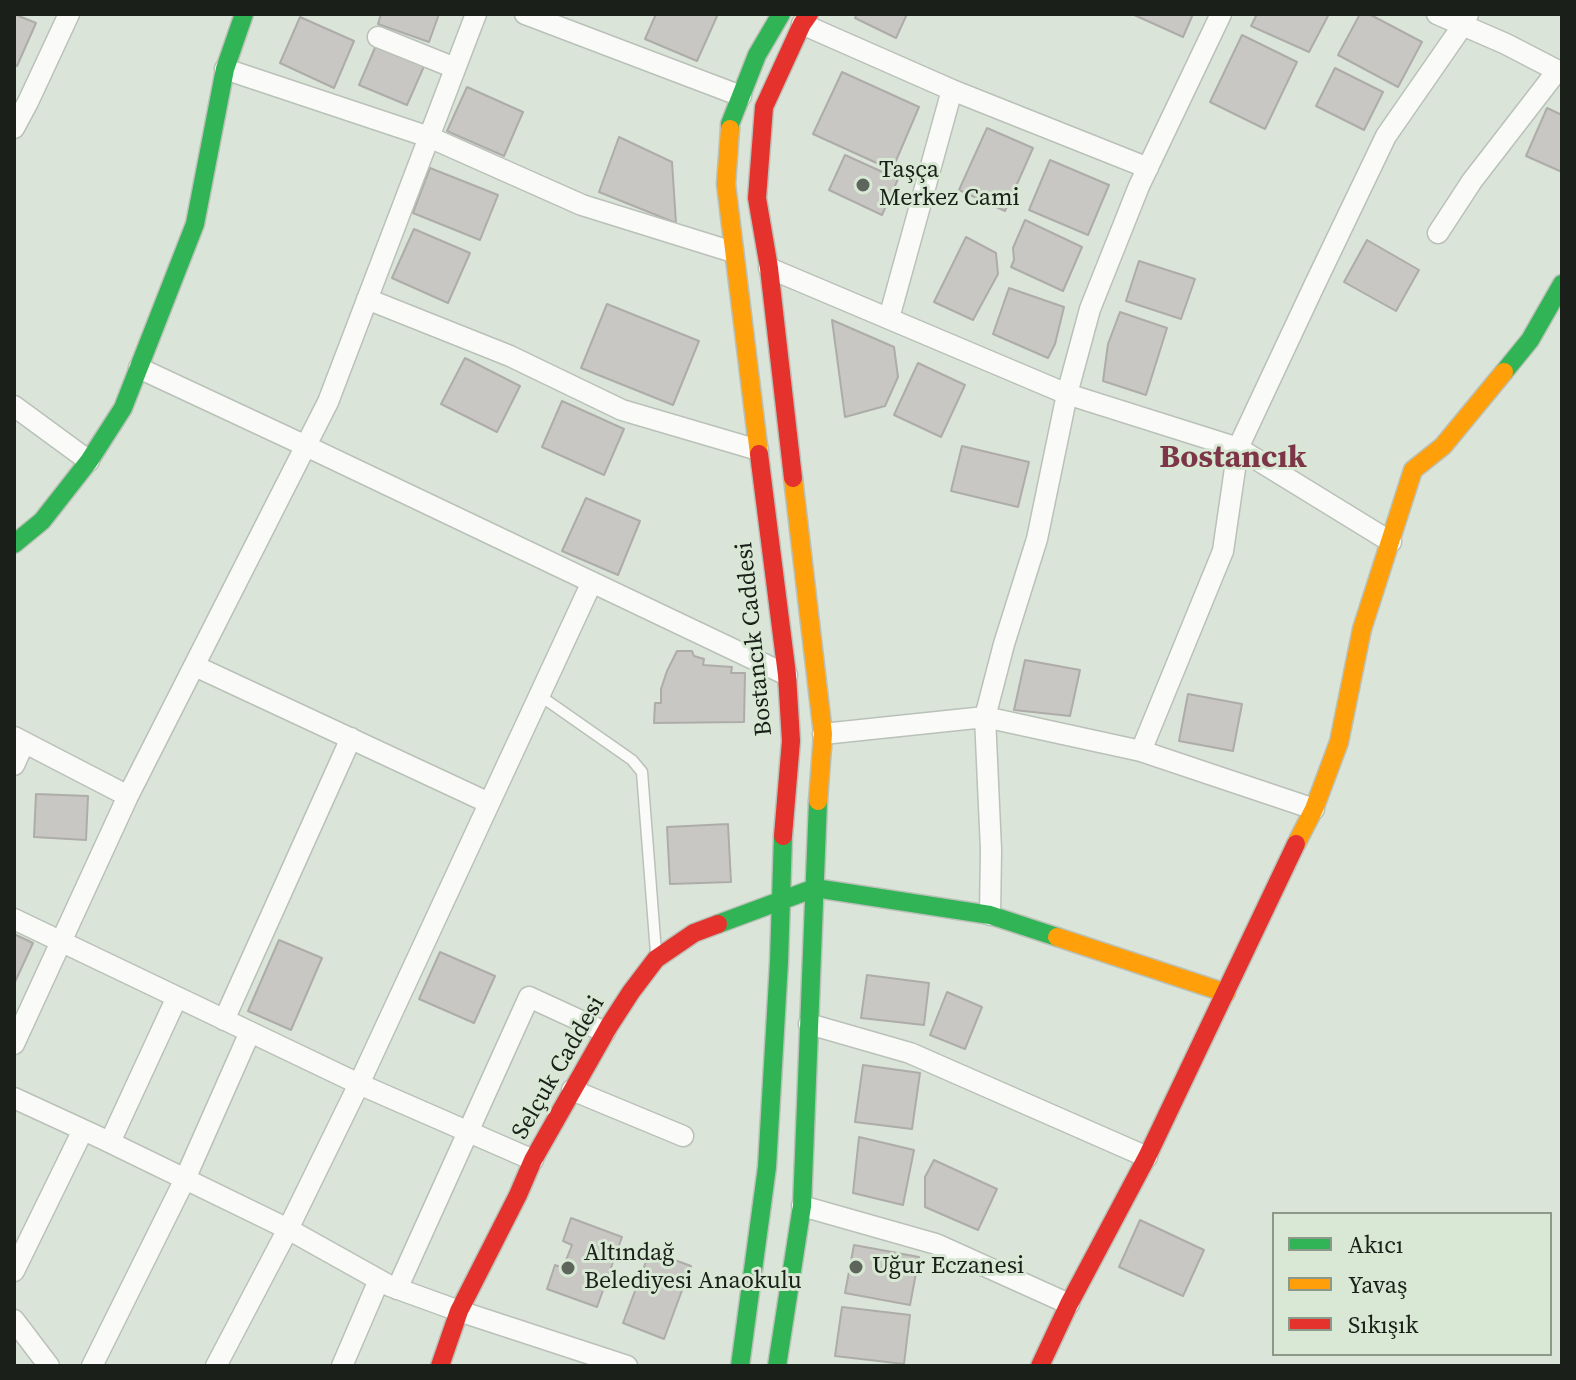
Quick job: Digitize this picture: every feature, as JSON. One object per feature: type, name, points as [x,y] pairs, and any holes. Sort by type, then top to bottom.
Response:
[{"type":"street","points":[[14,128],[69,14]]},
{"type":"street","points":[[14,544],[42,521],[89,461],[123,408],[195,224],[225,69],[244,14]]},
{"type":"street","points":[[14,1044],[128,796],[328,402],[476,14]]},
{"type":"street","points":[[525,14],[741,96]]},
{"type":"street","name":"Bostancık Caddesi","points":[[740,1366],[767,1167],[783,839],[791,741],[787,675],[726,184],[730,124],[757,55],[781,14]]},
{"type":"street","points":[[990,915],[991,850],[985,717],[1037,539],[1067,394],[1090,309],[1148,168],[1221,14]]},
{"type":"street","points":[[1437,14],[1466,19],[1560,72],[1472,181],[1438,233]]},
{"type":"street","points":[[777,1366],[802,1206],[816,834],[823,734],[796,486],[769,268],[757,198],[764,107],[805,19],[952,90],[1148,168]]},
{"type":"street","points":[[1141,751],[1223,551],[1238,448],[1386,136],[1466,19]]},
{"type":"street","points":[[378,37],[455,68]]},
{"type":"street","points":[[225,69],[429,137],[582,205],[733,252]]},
{"type":"street","points":[[889,318],[952,90]]},
{"type":"street","points":[[769,268],[1067,394],[1238,448],[1391,542]]},
{"type":"street","points":[[1040,1366],[1069,1304],[1147,1157],[1314,809],[1339,742],[1362,629],[1413,470],[1443,446],[1530,340],[1562,284]]},
{"type":"street","points":[[367,299],[510,356],[622,410],[758,450]]},
{"type":"street","points":[[139,368],[787,675]]},
{"type":"street","points":[[14,406],[89,461]]},
{"type":"street","points":[[216,1366],[359,1084],[592,582]]},
{"type":"street","points":[[195,666],[489,803]]},
{"type":"street","points":[[823,734],[985,717],[1141,751],[1314,809]]},
{"type":"street","points":[[224,1020],[351,738]]},
{"type":"street","points":[[14,765],[19,740],[128,796]]},
{"type":"street","points":[[815,888],[990,915],[1226,993]]},
{"type":"street","name":"Selçuk Caddesi","points":[[440,1366],[459,1311],[533,1160],[605,1032],[656,959],[694,933],[815,888]]},
{"type":"street","points":[[14,919],[359,1084],[533,1160]]},
{"type":"street","points":[[110,1142],[177,997]]},
{"type":"street","points":[[342,1366],[469,1131],[529,997],[605,1032]]},
{"type":"street","points":[[809,1024],[910,1053],[1147,1157]]},
{"type":"street","points":[[92,1366],[185,1179],[250,1032]]},
{"type":"street","points":[[572,1090],[683,1136]]},
{"type":"street","points":[[14,1098],[288,1229],[388,1284],[459,1311],[627,1366]]},
{"type":"street","points":[[14,1271],[83,1130]]},
{"type":"street","points":[[802,1206],[936,1244],[1069,1304]]},
{"type":"street","points":[[14,1320],[49,1366]]},
{"type":"lane","points":[[539,695],[632,760],[642,772],[656,959]]},
{"type":"building","points":[[14,14],[36,23],[17,66],[14,64]]},
{"type":"building","points":[[381,14],[439,14],[429,42],[378,24]]},
{"type":"building","points":[[656,14],[718,14],[697,61],[645,39]]},
{"type":"building","points":[[857,14],[907,14],[896,38],[855,18]]},
{"type":"building","points":[[1132,14],[1193,14],[1183,37]]},
{"type":"building","points":[[1257,14],[1329,14],[1309,52],[1251,26]]},
{"type":"building","points":[[1360,14],[1369,14],[1422,42],[1398,87],[1338,55]]},
{"type":"building","points":[[300,17],[354,41],[334,88],[280,63]]},
{"type":"building","points":[[1242,35],[1297,62],[1265,129],[1210,102]]},
{"type":"building","points":[[377,43],[425,64],[407,105],[359,85]]},
{"type":"building","points":[[1335,68],[1383,92],[1364,130],[1316,106]]},
{"type":"building","points":[[842,72],[919,107],[892,170],[813,134]]},
{"type":"building","points":[[467,87],[523,112],[504,156],[447,131]]},
{"type":"building","points":[[1547,108],[1562,115],[1562,172],[1526,156]]},
{"type":"building","points":[[987,128],[1033,148],[1005,211],[959,190]]},
{"type":"building","points":[[619,137],[672,162],[676,223],[599,192]]},
{"type":"building","name":"Taşça Merkez Cami","points":[[845,155],[898,179],[882,215],[829,190]]},
{"type":"building","points":[[1050,160],[1109,185],[1088,235],[1029,210]]},
{"type":"building","points":[[430,168],[498,195],[480,240],[413,213]]},
{"type":"building","points":[[1025,220],[1082,247],[1063,291],[1011,267],[1013,248]]},
{"type":"building","points":[[414,229],[470,253],[448,303],[392,278]]},
{"type":"building","points":[[966,237],[996,253],[998,274],[973,320],[934,302]]},
{"type":"building","points":[[1367,240],[1419,270],[1396,311],[1344,282]]},
{"type":"building","points":[[1139,261],[1195,279],[1181,319],[1126,301]]},
{"type":"building","points":[[1009,288],[1064,307],[1055,344],[1048,358],[993,334]]},
{"type":"building","points":[[607,304],[699,341],[673,405],[581,368]]},
{"type":"building","points":[[1120,312],[1167,328],[1146,395],[1103,381],[1108,344]]},
{"type":"building","points":[[832,320],[894,347],[898,377],[885,406],[845,417]]},
{"type":"building","points":[[465,358],[520,386],[497,432],[441,404]]},
{"type":"building","points":[[918,363],[965,385],[941,437],[894,415]]},
{"type":"building","points":[[562,401],[624,429],[604,475],[542,447]]},
{"type":"building","points":[[962,446],[1029,462],[1018,507],[951,491]]},
{"type":"building","points":[[586,498],[640,521],[618,575],[562,551]]},
{"type":"building","points":[[677,651],[692,651],[694,656],[704,659],[703,665],[732,667],[731,673],[745,673],[744,722],[654,723],[655,703],[661,703],[661,689]]},
{"type":"building","points":[[1025,660],[1080,670],[1070,716],[1014,710]]},
{"type":"building","points":[[1188,694],[1242,704],[1233,751],[1179,741]]},
{"type":"building","points":[[36,794],[88,796],[86,840],[34,837]]},
{"type":"building","points":[[728,824],[731,882],[670,884],[667,827]]},
{"type":"building","points":[[14,934],[33,943],[14,984]]},
{"type":"building","points":[[279,940],[322,958],[291,1030],[248,1011]]},
{"type":"building","points":[[440,952],[495,976],[474,1023],[419,999]]},
{"type":"building","points":[[867,975],[929,983],[924,1025],[861,1018]]},
{"type":"building","points":[[947,992],[982,1007],[965,1049],[930,1035]]},
{"type":"building","points":[[863,1065],[920,1073],[912,1129],[855,1122]]},
{"type":"building","points":[[859,1137],[914,1150],[903,1205],[853,1193]]},
{"type":"building","points":[[934,1160],[997,1189],[978,1230],[925,1207],[925,1177]]},
{"type":"building","points":[[571,1218],[622,1237],[597,1307],[547,1289],[555,1265],[563,1268],[572,1245],[563,1241]]},
{"type":"building","points":[[1140,1220],[1204,1250],[1183,1296],[1119,1267]]},
{"type":"building","points":[[854,1245],[919,1257],[910,1305],[845,1293]]},
{"type":"building","points":[[650,1251],[691,1266],[664,1339],[623,1323]]},
{"type":"building","points":[[842,1307],[910,1315],[904,1364],[835,1356]]},
{"type":"traffic: fast","points":[[14,544],[42,521],[89,461],[123,408],[195,224],[225,69],[244,14]]},
{"type":"traffic: fast","points":[[730,129],[757,55],[781,14]]},
{"type":"traffic: fast","points":[[1504,372],[1530,340],[1562,284]]},
{"type":"traffic: fast","points":[[777,1366],[802,1206],[818,801]]},
{"type":"traffic: fast","points":[[740,1366],[767,1167],[783,836]]},
{"type":"traffic: fast","points":[[718,924],[815,888],[990,915],[1057,937]]},
{"type":"traffic: slow","points":[[730,129],[726,184],[759,454]]},
{"type":"traffic: slow","points":[[1296,844],[1314,809],[1339,742],[1362,629],[1413,470],[1443,446],[1504,372]]},
{"type":"traffic: slow","points":[[793,478],[823,734],[818,801]]},
{"type":"traffic: slow","points":[[1057,937],[1226,993]]},
{"type":"traffic: jam","points":[[793,478],[769,268],[757,198],[764,107],[809,14]]},
{"type":"traffic: jam","points":[[759,454],[787,675],[791,741],[783,836]]},
{"type":"traffic: jam","points":[[1040,1366],[1069,1304],[1147,1157],[1296,844]]},
{"type":"traffic: jam","points":[[440,1366],[459,1311],[533,1160],[609,1026],[656,959],[694,933],[718,924]]},
{"type":"place","name":"Taşça Merkez Cami","points":[[863,185]]},
{"type":"place","name":"Uğur Eczanesi","points":[[856,1267]]},
{"type":"place","name":"Altındağ Belediyesi Anaokulu","points":[[568,1268]]},
{"type":"district","name":"Bostancık","points":[[1233,459]]}]
